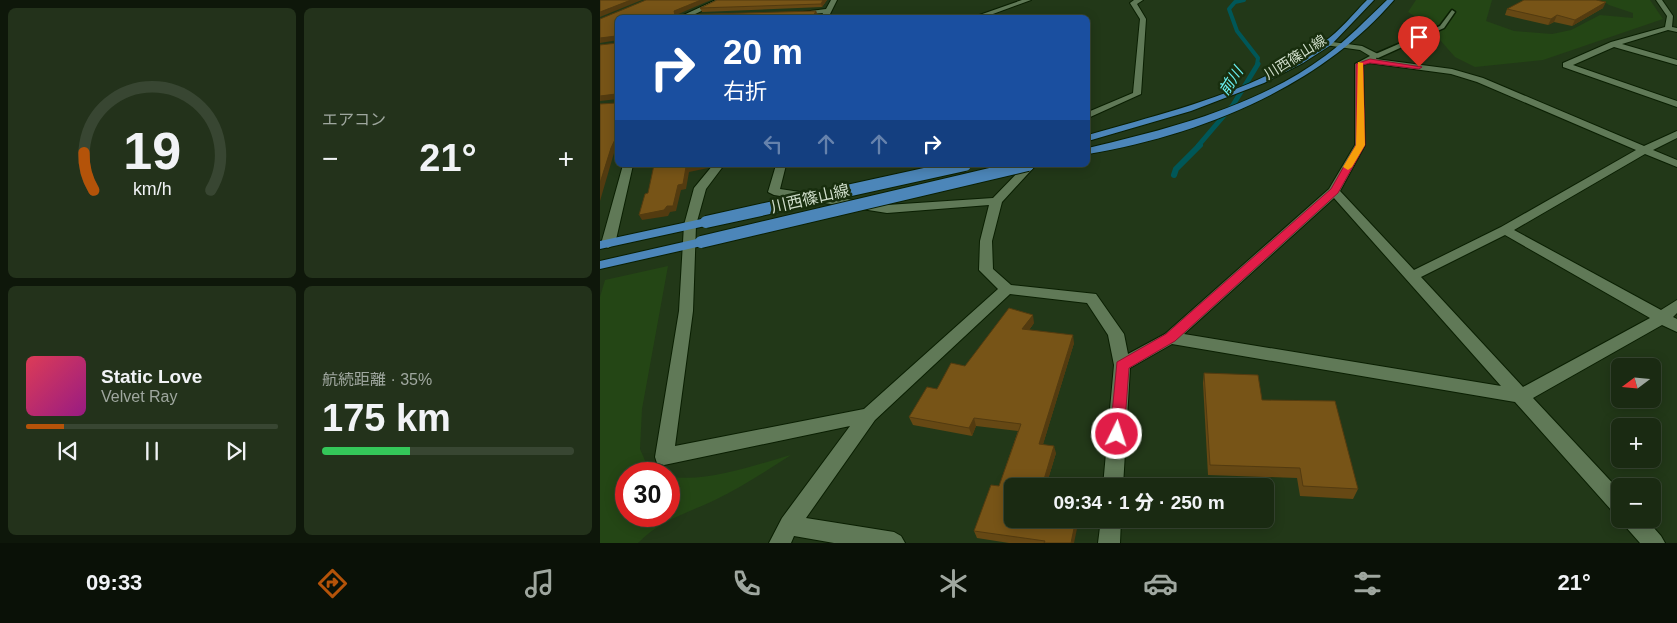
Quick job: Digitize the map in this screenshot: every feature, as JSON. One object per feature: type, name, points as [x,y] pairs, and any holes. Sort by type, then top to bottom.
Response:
[{"type":"main road","name":"川西篠山線","points":[[1090,150],[1156,134],[1281,88],[1329,49],[1371,0]]},
{"type":"main road","name":"川西篠山線","points":[[1343,46],[1391,0]]},
{"type":"main road","name":"川西篠山線","points":[[1090,138],[1144,124],[1228,95],[1329,49]]},
{"type":"main road","name":"川西篠山線","points":[[604,245],[956,167]]},
{"type":"main road","name":"川西篠山線","points":[[600,265],[1020,167]]},
{"type":"street","points":[[685,15],[720,0]]},
{"type":"street","points":[[791,13],[825,14],[834,0]]},
{"type":"street","points":[[983,15],[1028,0]]},
{"type":"street","points":[[1090,115],[1137,94],[1143,19],[1133,3],[1140,0]]},
{"type":"street","points":[[1659,0],[1670,16],[1668,28]]},
{"type":"street","points":[[1677,30],[1668,28],[1614,44],[1566,65],[1677,104]]},
{"type":"street","points":[[1614,44],[1677,63]]},
{"type":"street","points":[[1329,49],[1343,46],[1362,48],[1372,58]]},
{"type":"street","points":[[1122,365],[1170,338],[1334,191],[1360,145],[1359,64],[1372,58],[1452,72],[1480,80],[1677,164]]},
{"type":"street","points":[[1412,276],[1506,230],[1643,151],[1677,134]]},
{"type":"street","points":[[604,245],[627,167]]},
{"type":"street","points":[[717,167],[700,188],[698,223],[664,457],[869,416]]},
{"type":"street","points":[[780,167],[774,192],[887,208],[996,201]]},
{"type":"street","points":[[1027,167],[996,201],[986,241],[986,270],[1007,289],[1091,298],[1116,334],[1122,365],[1114,478]]},
{"type":"street","points":[[1334,191],[1611,495]]},
{"type":"street","points":[[1506,230],[1677,326]]},
{"type":"street","points":[[784,534],[869,416],[1007,289]]},
{"type":"street","points":[[1170,338],[1521,396],[1662,318],[1677,305]]},
{"type":"street","points":[[1109,543],[1110,528]]},
{"type":"street","points":[[1640,528],[1654,543]]},
{"type":"street","points":[[784,534],[894,543]]},
{"type":"lane","points":[[1372,58],[1442,27],[1452,12]]},
{"type":"green space","points":[[1416,0],[1492,0],[1486,21],[1514,31],[1552,34],[1571,30],[1600,15],[1633,18],[1633,13],[1609,5],[1601,0],[1650,0],[1663,19],[1543,60],[1475,67],[1455,57],[1425,23],[1408,12]]},
{"type":"green space","points":[[668,266],[642,409],[640,449],[646,462],[615,462],[615,527],[658,527],[638,543],[600,543],[600,297],[605,280]]},
{"type":"green space","points":[[791,455],[754,479],[715,500],[680,515],[680,478],[730,472]]},
{"type":"building","points":[[600,0],[631,0],[600,12]]},
{"type":"building","points":[[646,0],[701,0],[674,11],[675,15],[615,15],[615,36],[600,38],[600,19]]},
{"type":"building","points":[[717,0],[823,0],[821,4],[700,8]]},
{"type":"building","points":[[1524,0],[1596,0],[1606,2],[1575,20],[1557,15],[1551,19],[1507,9]]},
{"type":"building","points":[[816,11],[814,15],[675,15]]},
{"type":"building","points":[[615,43],[615,94],[600,96],[600,45]]},
{"type":"building","points":[[615,103],[615,139],[600,183],[600,104]]},
{"type":"building","points":[[654,167],[686,167],[683,184],[678,185],[673,206],[667,206],[664,210],[639,215],[645,194],[648,193]]},
{"type":"building","points":[[1009,308],[1033,315],[1022,329],[1073,335],[1039,444],[1054,446],[1044,478],[1004,478],[1004,528],[1074,528],[1071,543],[1044,543],[1045,541],[974,531],[991,485],[999,486],[1021,424],[974,418],[969,428],[909,417],[927,387],[937,389],[951,363],[965,366]]},
{"type":"building","points":[[1204,373],[1258,375],[1262,400],[1335,401],[1358,489],[1303,486],[1300,468],[1210,465]]},
{"type":"waterway","name":"前川","points":[[1244,0],[1235,2],[1229,9],[1237,31],[1258,58],[1257,65]]},
{"type":"waterway","name":"前川","points":[[1198,146],[1233,105],[1258,64]]},
{"type":"waterway","name":"前川","points":[[1174,175],[1176,169],[1200,145]]},
{"type":"slow traffic","points":[[1348,167],[1360,145],[1360,63]]},
{"type":"route","points":[[1117,434],[1122,365],[1170,338],[1334,191],[1360,145],[1359,64],[1370,61],[1419,67]]}]
